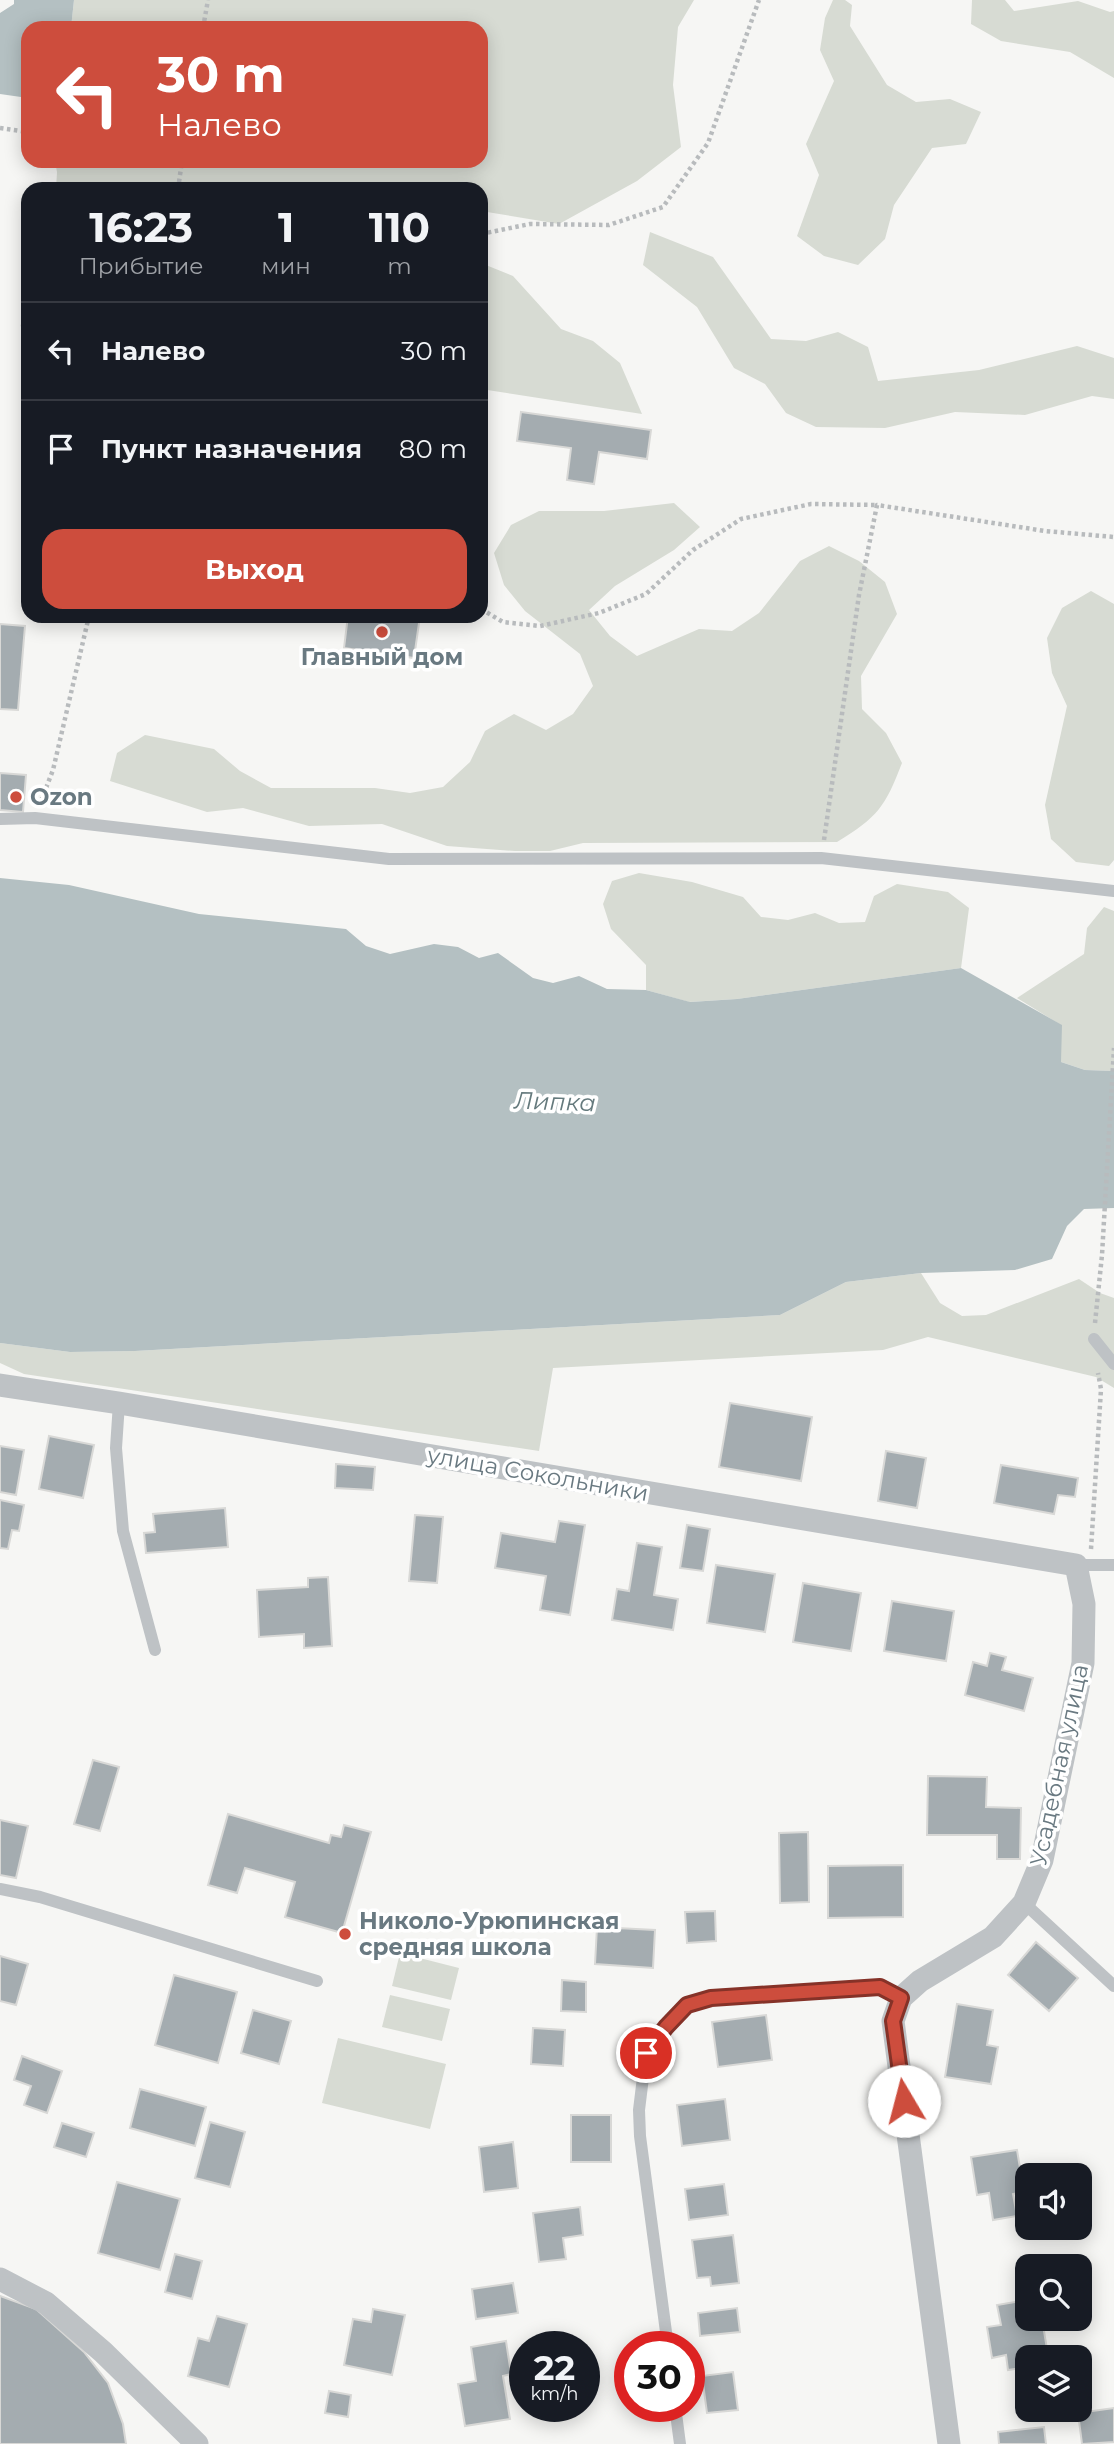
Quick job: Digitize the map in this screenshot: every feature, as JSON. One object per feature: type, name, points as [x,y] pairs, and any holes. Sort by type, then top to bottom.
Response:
[{"type":"street","name":"улица Сокольники","points":[[0,1385],[1083,1565]]},
{"type":"street","name":"Усадебная улица","points":[[901,1998],[920,1981],[993,1937],[1024,1903],[1042,1860],[1083,1663],[1083,1565]]},
{"type":"street","points":[[901,1998],[893,2021],[949,2444]]},
{"type":"street","points":[[0,2280],[46,2302],[103,2352],[173,2433],[197,2444]]},
{"type":"lane","points":[[0,819],[35,818],[389,859],[821,858],[1114,891]]},
{"type":"lane","points":[[1094,1339],[1114,1364]]},
{"type":"lane","points":[[119,1403],[116,1448],[123,1531],[155,1650]]},
{"type":"lane","points":[[1083,1565],[1114,1565]]},
{"type":"lane","points":[[0,1889],[40,1897],[317,1981]]},
{"type":"lane","points":[[1024,1903],[1114,1986]]},
{"type":"lane","points":[[666,2331],[640,2136],[639,2110],[646,2053],[687,2005],[711,1998],[880,1987],[901,1998]]},
{"type":"lane","points":[[678,2422],[680,2444]]},
{"type":"path","points":[[205,21],[208,0]]},
{"type":"path","points":[[488,233],[530,224],[609,225],[663,207],[708,143],[759,0]]},
{"type":"path","points":[[0,128],[21,131]]},
{"type":"path","points":[[488,613],[503,622],[540,626],[599,613],[646,594],[693,550],[741,519],[811,504],[877,505],[1045,531],[1114,537]]},
{"type":"path","points":[[821,858],[859,595],[877,505]]},
{"type":"path","points":[[35,818],[53,770],[87,623]]},
{"type":"path","points":[[1083,1565],[1101,1389],[1094,1339],[1102,1255],[1114,1048]]},
{"type":"shaded area","points":[[74,0],[694,0],[678,27],[673,85],[681,147],[637,181],[559,224],[488,212],[488,182],[56,182],[56,168],[488,168],[488,21],[72,21]]},
{"type":"shaded area","points":[[833,0],[845,0],[852,5],[850,26],[887,85],[916,102],[950,99],[981,112],[966,144],[932,148],[894,205],[885,239],[858,265],[824,256],[797,236],[819,175],[806,144],[834,81],[820,50],[825,18]]},
{"type":"shaded area","points":[[972,0],[1005,0],[1014,11],[1078,1],[1114,11],[1114,78],[1070,52],[1001,41],[971,24]]},
{"type":"shaded area","points":[[650,232],[713,257],[771,339],[806,341],[838,332],[868,347],[878,381],[979,370],[1077,346],[1114,358],[1114,399],[1092,396],[1025,415],[955,412],[885,428],[816,427],[786,413],[765,384],[734,368],[697,307],[643,265]]},
{"type":"shaded area","points":[[488,266],[513,276],[561,329],[593,341],[620,363],[642,414],[488,390]]},
{"type":"shaded area","points":[[674,503],[700,527],[674,550],[615,586],[589,610],[610,636],[637,656],[699,629],[732,631],[759,613],[800,561],[829,546],[859,561],[885,582],[897,614],[861,676],[862,709],[886,733],[902,763],[885,801],[878,810],[837,842],[583,843],[550,851],[447,846],[382,824],[309,826],[243,808],[207,812],[110,781],[117,753],[145,735],[214,749],[240,771],[271,788],[375,788],[410,793],[443,787],[470,762],[485,731],[514,714],[546,730],[573,714],[593,686],[580,654],[525,611],[504,585],[494,553],[511,525],[539,511],[604,511]]},
{"type":"shaded area","points":[[1091,591],[1114,604],[1114,860],[1109,866],[1076,862],[1051,839],[1045,805],[1067,706],[1052,673],[1047,638],[1062,608]]},
{"type":"shaded area","points":[[639,873],[692,882],[743,897],[761,917],[788,920],[815,913],[839,923],[865,922],[874,896],[897,884],[948,892],[969,908],[961,968],[737,999],[689,1002],[646,990],[646,965],[611,929],[603,904],[612,881]]},
{"type":"shaded area","points":[[1104,907],[1114,911],[1114,1071],[1085,1070],[1061,1062],[1061,1025],[1017,998],[1084,954],[1087,928]]},
{"type":"shaded area","points":[[921,1273],[940,1303],[962,1316],[986,1315],[1079,1279],[1100,1293],[1114,1298],[1114,1388],[1096,1377],[928,1337],[883,1350],[553,1368],[539,1451],[24,1374],[0,1363],[0,1343],[70,1352],[135,1351],[780,1315],[846,1282]]},
{"type":"shaded area","points":[[400,1953],[459,1968],[451,2000],[392,1986]]},
{"type":"shaded area","points":[[390,1995],[450,2009],[442,2041],[382,2027]]},
{"type":"shaded area","points":[[338,2038],[446,2064],[430,2129],[322,2103]]},
{"type":"water","points":[[14,0],[74,0],[72,21],[21,21],[21,97],[0,94],[0,13],[14,4]]},
{"type":"water","name":"Липка","points":[[0,878],[69,885],[199,914],[346,929],[366,946],[390,954],[434,944],[458,947],[479,958],[498,953],[533,978],[553,983],[579,976],[607,989],[646,990],[690,1002],[737,999],[961,968],[1062,1025],[1061,1062],[1085,1070],[1114,1071],[1114,1208],[1084,1209],[1067,1226],[1052,1259],[1015,1270],[921,1273],[846,1282],[780,1315],[135,1351],[70,1352],[0,1343]]},
{"type":"building","points":[[521,412],[651,430],[647,459],[599,452],[594,484],[567,480],[571,448],[517,441]]},
{"type":"building","name":"Главный дом","points":[[347,623],[419,623],[414,658],[344,648]]},
{"type":"building","points":[[0,624],[25,626],[18,710],[0,709]]},
{"type":"building","points":[[0,773],[26,775],[23,812],[0,810]]},
{"type":"building","points":[[730,1403],[812,1417],[801,1481],[719,1467]]},
{"type":"building","points":[[49,1436],[94,1445],[83,1498],[39,1489]]},
{"type":"building","points":[[0,1446],[24,1450],[16,1495],[0,1492]]},
{"type":"building","points":[[886,1451],[926,1458],[917,1508],[878,1501]]},
{"type":"building","points":[[336,1464],[375,1467],[373,1490],[335,1488]]},
{"type":"building","points":[[1001,1465],[1078,1478],[1075,1497],[1058,1495],[1054,1514],[994,1503]]},
{"type":"building","points":[[0,1500],[24,1505],[19,1531],[12,1530],[8,1549],[0,1548]]},
{"type":"building","points":[[225,1508],[228,1547],[146,1553],[144,1533],[155,1532],[153,1514]]},
{"type":"building","points":[[415,1515],[443,1517],[437,1583],[409,1581]]},
{"type":"building","points":[[559,1521],[585,1525],[570,1615],[540,1610],[546,1576],[495,1568],[501,1533],[555,1542]]},
{"type":"building","points":[[687,1525],[710,1529],[703,1571],[680,1568]]},
{"type":"building","points":[[637,1543],[662,1547],[654,1595],[678,1599],[673,1630],[612,1620],[617,1589],[629,1591]]},
{"type":"building","points":[[716,1565],[775,1574],[765,1632],[707,1623]]},
{"type":"building","points":[[328,1577],[332,1646],[304,1648],[304,1634],[259,1637],[257,1590],[308,1587],[308,1578]]},
{"type":"building","points":[[803,1583],[861,1593],[851,1651],[793,1642]]},
{"type":"building","points":[[892,1601],[954,1611],[946,1661],[884,1651]]},
{"type":"building","points":[[990,1653],[1006,1657],[1002,1670],[1033,1678],[1024,1711],[965,1695],[973,1662],[987,1666]]},
{"type":"building","points":[[93,1760],[119,1767],[100,1831],[74,1824]]},
{"type":"building","points":[[928,1776],[987,1777],[986,1807],[1021,1808],[1020,1859],[997,1859],[997,1835],[927,1835]]},
{"type":"building","points":[[228,1814],[329,1843],[331,1835],[341,1837],[344,1825],[371,1832],[342,1933],[285,1917],[295,1882],[245,1868],[237,1893],[208,1885]]},
{"type":"building","points":[[0,1820],[28,1826],[16,1878],[0,1875]]},
{"type":"building","points":[[808,1832],[809,1902],[780,1903],[779,1833]]},
{"type":"building","points":[[903,1865],[903,1917],[828,1918],[828,1866]]},
{"type":"building","points":[[715,1911],[716,1941],[687,1943],[685,1912]]},
{"type":"building","points":[[597,1927],[655,1930],[653,1968],[595,1964]]},
{"type":"building","points":[[1036,1942],[1078,1978],[1049,2011],[1008,1975]]},
{"type":"building","points":[[0,1956],[28,1964],[16,2005],[0,2001]]},
{"type":"building","points":[[174,1975],[237,1992],[218,2063],[155,2045]]},
{"type":"building","points":[[562,1980],[586,1982],[586,2012],[561,2011]]},
{"type":"building","points":[[957,2004],[993,2010],[987,2045],[998,2047],[991,2084],[945,2077]]},
{"type":"building","points":[[253,2010],[291,2021],[279,2064],[241,2053]]},
{"type":"building","points":[[766,2015],[772,2060],[718,2067],[712,2022]]},
{"type":"building","points":[[533,2028],[565,2030],[563,2066],[531,2064]]},
{"type":"building","points":[[22,2056],[62,2071],[47,2113],[24,2105],[31,2086],[14,2080]]},
{"type":"building","points":[[140,2089],[206,2107],[195,2146],[130,2128]]},
{"type":"building","points":[[725,2099],[730,2140],[682,2146],[677,2105]]},
{"type":"building","points":[[571,2115],[611,2115],[611,2162],[571,2162]]},
{"type":"building","points":[[210,2122],[245,2132],[230,2187],[195,2178]]},
{"type":"building","points":[[62,2123],[94,2133],[86,2157],[54,2147]]},
{"type":"building","points":[[513,2142],[518,2188],[484,2192],[479,2147]]},
{"type":"building","points":[[1017,2150],[1019,2163],[1015,2163],[1013,2194],[1015,2216],[993,2220],[989,2193],[977,2195],[971,2157]]},
{"type":"building","points":[[117,2182],[180,2199],[160,2270],[98,2253]]},
{"type":"building","points":[[724,2184],[728,2215],[689,2220],[685,2189]]},
{"type":"building","points":[[580,2207],[583,2235],[563,2238],[566,2259],[539,2262],[533,2213]]},
{"type":"building","points":[[733,2235],[739,2283],[711,2286],[710,2277],[697,2278],[692,2240]]},
{"type":"building","points":[[175,2254],[202,2261],[192,2299],[165,2292]]},
{"type":"building","points":[[513,2283],[518,2313],[476,2319],[472,2289]]},
{"type":"building","points":[[0,2296],[36,2309],[84,2352],[108,2383],[123,2424],[126,2444],[0,2444]]},
{"type":"building","points":[[1015,2302],[1015,2331],[1044,2331],[1046,2345],[1015,2345],[1015,2369],[1008,2370],[1006,2355],[992,2358],[987,2327],[1001,2325],[997,2305]]},
{"type":"building","points":[[737,2308],[740,2332],[705,2336],[705,2331],[700,2331],[698,2313]]},
{"type":"building","points":[[373,2309],[405,2315],[392,2375],[344,2365],[353,2319],[371,2322]]},
{"type":"building","points":[[217,2316],[247,2324],[229,2387],[188,2376],[198,2338],[209,2341]]},
{"type":"building","points":[[506,2341],[509,2374],[503,2376],[509,2419],[465,2426],[458,2384],[476,2381],[471,2347]]},
{"type":"building","points":[[733,2372],[738,2410],[707,2413],[705,2376]]},
{"type":"building","points":[[329,2391],[351,2395],[348,2417],[325,2413]]},
{"type":"building","points":[[1114,2408],[1114,2442],[1082,2444],[1079,2422],[1092,2422],[1092,2411]]},
{"type":"building","points":[[1044,2427],[1046,2444],[999,2444],[998,2432]]},
{"type":"place","name":"Главный дом","points":[[382,632]]},
{"type":"place","name":"Ozon","points":[[16,797]]},
{"type":"place","name":"Николо-Урюпинская средняя школа","points":[[345,1934]]},
{"type":"route","points":[[646,2053],[687,2005],[711,1998],[880,1987],[901,1998],[893,2021],[904,2101]]}]
